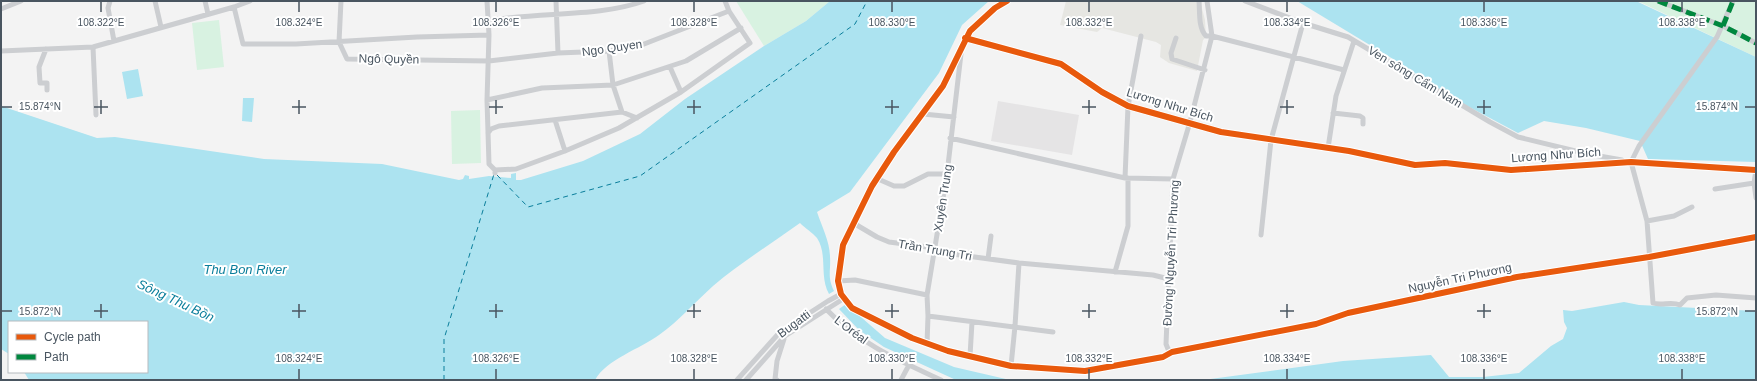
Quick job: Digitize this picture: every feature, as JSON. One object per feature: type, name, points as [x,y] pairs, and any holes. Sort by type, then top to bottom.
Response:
[{"type":"street","points":[[1,9],[20,1]]},
{"type":"street","points":[[110,1],[108,8],[114,41]]},
{"type":"street","points":[[155,1],[161,26]]},
{"type":"street","points":[[205,1],[208,14]]},
{"type":"street","points":[[1,51],[93,47],[161,26],[234,7],[250,1]]},
{"type":"street","points":[[339,42],[341,1]]},
{"type":"street","points":[[487,1],[489,35],[487,100],[489,164],[495,172],[516,169],[565,151],[612,131],[681,92],[750,43],[729,11],[725,1]]},
{"type":"street","points":[[556,1],[558,54]]},
{"type":"street","points":[[488,21],[510,16],[602,10],[644,1]]},
{"type":"street","points":[[1007,1],[994,8],[970,31],[943,86],[894,152],[878,179],[872,186],[855,224],[849,232],[843,245],[838,281],[842,296],[852,308],[912,338],[948,351],[1011,366],[1085,371],[1162,357],[1172,352]]},
{"type":"street","points":[[1199,1],[1202,33],[1206,36],[1212,36],[1344,70]]},
{"type":"street","points":[[1207,1],[1212,36]]},
{"type":"street","name":"Ven sông Cẩm Nam","points":[[1245,1],[1303,23],[1348,37],[1490,122],[1518,137],[1588,154],[1631,162]]},
{"type":"street","points":[[1658,1],[1723,26],[1756,43]]},
{"type":"street","points":[[1733,1],[1717,37],[1639,146],[1631,162],[1647,221],[1648,257],[1653,303],[1658,305],[1673,302],[1680,305],[1687,298],[1716,295],[1756,298]]},
{"type":"street","points":[[234,7],[243,44],[296,44],[417,37],[489,35]]},
{"type":"street","name":"Ngo Quyen","points":[[489,61],[639,46],[729,11]]},
{"type":"street","points":[[1261,235],[1271,140],[1303,23]]},
{"type":"street","points":[[487,100],[542,88],[613,85],[686,61],[741,28]]},
{"type":"street","points":[[1115,272],[1128,226],[1128,106],[1141,36]]},
{"type":"street","name":"Đường Nguyễn Tri Phương","points":[[1172,352],[1168,350],[1166,344],[1173,179],[1190,122],[1212,36]]},
{"type":"street","name":"Lương Như Bích","points":[[966,38],[1060,64],[1102,92],[1128,106],[1190,122],[1221,132],[1328,148],[1415,165],[1445,163],[1511,170],[1631,162],[1756,170]]},
{"type":"street","points":[[1176,38],[1171,53],[1172,59],[1204,70]]},
{"type":"street","points":[[1328,148],[1344,70],[1354,41]]},
{"type":"street","name":"Ngô Quyền","points":[[339,42],[347,59],[489,61]]},
{"type":"street","points":[[93,47],[96,115]]},
{"type":"street","points":[[46,49],[39,67],[40,84],[47,83],[47,90]]},
{"type":"street","points":[[609,50],[613,85],[622,112]]},
{"type":"street","name":"Xuyên Trung","points":[[927,344],[927,294],[947,174],[961,51]]},
{"type":"street","points":[[670,67],[681,92]]},
{"type":"street","points":[[488,133],[491,129],[499,126],[622,112],[637,118]]},
{"type":"street","points":[[1334,113],[1360,116],[1363,118],[1363,124]]},
{"type":"street","points":[[923,114],[954,117]]},
{"type":"street","points":[[555,120],[565,151]]},
{"type":"street","points":[[950,138],[1127,178],[1173,179]]},
{"type":"street","points":[[1756,170],[1754,183],[1756,198]]},
{"type":"street","points":[[878,179],[894,186],[904,186],[928,174],[947,174]]},
{"type":"street","points":[[1715,189],[1754,183]]},
{"type":"street","points":[[1647,221],[1674,216],[1692,207]]},
{"type":"street","name":"Trần Trung Tri","points":[[855,224],[876,237],[889,242],[935,248],[938,252],[1019,263],[1153,275],[1169,279]]},
{"type":"street","points":[[988,259],[991,236]]},
{"type":"street","name":"Nguyễn Tri Phương","points":[[1172,352],[1316,324],[1348,313],[1517,277],[1648,257],[1756,237]]},
{"type":"street","points":[[1011,366],[1019,263]]},
{"type":"street","points":[[838,281],[855,280],[927,294]]},
{"type":"street","points":[[746,380],[785,336],[826,309],[842,296]]},
{"type":"street","name":"Bugatti","points":[[738,380],[780,332],[828,301],[842,296]]},
{"type":"street","name":"L’Oréal","points":[[826,309],[847,328],[877,349],[941,380]]},
{"type":"street","points":[[928,316],[1053,332]]},
{"type":"street","points":[[970,356],[972,322]]},
{"type":"street","points":[[777,380],[775,379],[776,360],[785,336]]},
{"type":"street","points":[[901,380],[909,365]]},
{"type":"shaded area","points":[[1066,1],[1200,1],[1205,20],[1206,37],[1203,40],[1197,71],[1169,63],[1160,57],[1161,45],[1156,42],[1102,28],[1097,32],[1060,25]]},
{"type":"shaded area","points":[[998,101],[1079,115],[1072,155],[991,141]]},
{"type":"green space","points":[[736,1],[830,1],[806,21],[764,46]]},
{"type":"green space","points":[[1636,1],[1756,1],[1756,57],[1642,3]]},
{"type":"green space","points":[[219,20],[224,67],[197,70],[192,23]]},
{"type":"green space","points":[[480,110],[481,163],[452,164],[451,111]]},
{"type":"water","name":"Thu Bon River","points":[[830,1],[989,1],[962,25],[939,73],[850,192],[817,212],[830,251],[830,278],[834,291],[829,294],[824,280],[823,258],[820,245],[817,238],[800,223],[723,278],[659,335],[607,366],[595,380],[29,380],[25,373],[148,373],[148,321],[8,321],[8,353],[1,349],[1,106],[97,138],[115,137],[264,159],[382,164],[459,180],[463,179],[465,175],[469,176],[469,179],[489,176],[511,178],[511,174],[516,173],[516,180],[521,180],[583,161],[640,134],[685,99],[764,46],[806,21]]},
{"type":"water","points":[[1297,1],[1636,1],[1756,57],[1756,162],[1648,159],[1640,141],[1586,128],[1544,121],[1518,133],[1458,101],[1393,59]]},
{"type":"water","points":[[138,69],[143,96],[127,99],[122,72]]},
{"type":"water","points":[[243,98],[254,98],[252,122],[242,121]]},
{"type":"water","points":[[1624,302],[1639,305],[1756,311],[1756,380],[1203,380],[1343,361],[1431,355],[1449,377],[1483,377],[1519,373],[1551,346],[1563,339],[1567,328],[1564,322],[1563,310],[1572,311]]},
{"type":"water","points":[[846,304],[885,338],[954,367],[1010,380],[956,380],[884,347],[859,330],[839,309]]},
{"type":"ferry route","points":[[497,175],[528,207],[640,176],[855,24],[867,1]]},
{"type":"ferry route","points":[[444,380],[444,339],[494,174]]},
{"type":"marked path","points":[[1658,1],[1723,26],[1756,43]]},
{"type":"marked path","points":[[1723,26],[1733,1]]},
{"type":"cycle path","points":[[1007,1],[995,8],[970,31],[943,86],[894,152],[872,186],[843,245],[838,281],[841,294],[852,308],[912,338],[948,351],[1011,366],[1085,371],[1163,357],[1172,352],[1316,324],[1348,313],[1517,277],[1649,257],[1756,237]]},
{"type":"cycle path","points":[[965,38],[1061,64],[1102,92],[1128,106],[1221,132],[1349,151],[1415,165],[1445,163],[1511,170],[1631,162],[1756,170]]},
{"type":"water label","name":"Sông Thu Bồn","points":[[176,300]]}]
